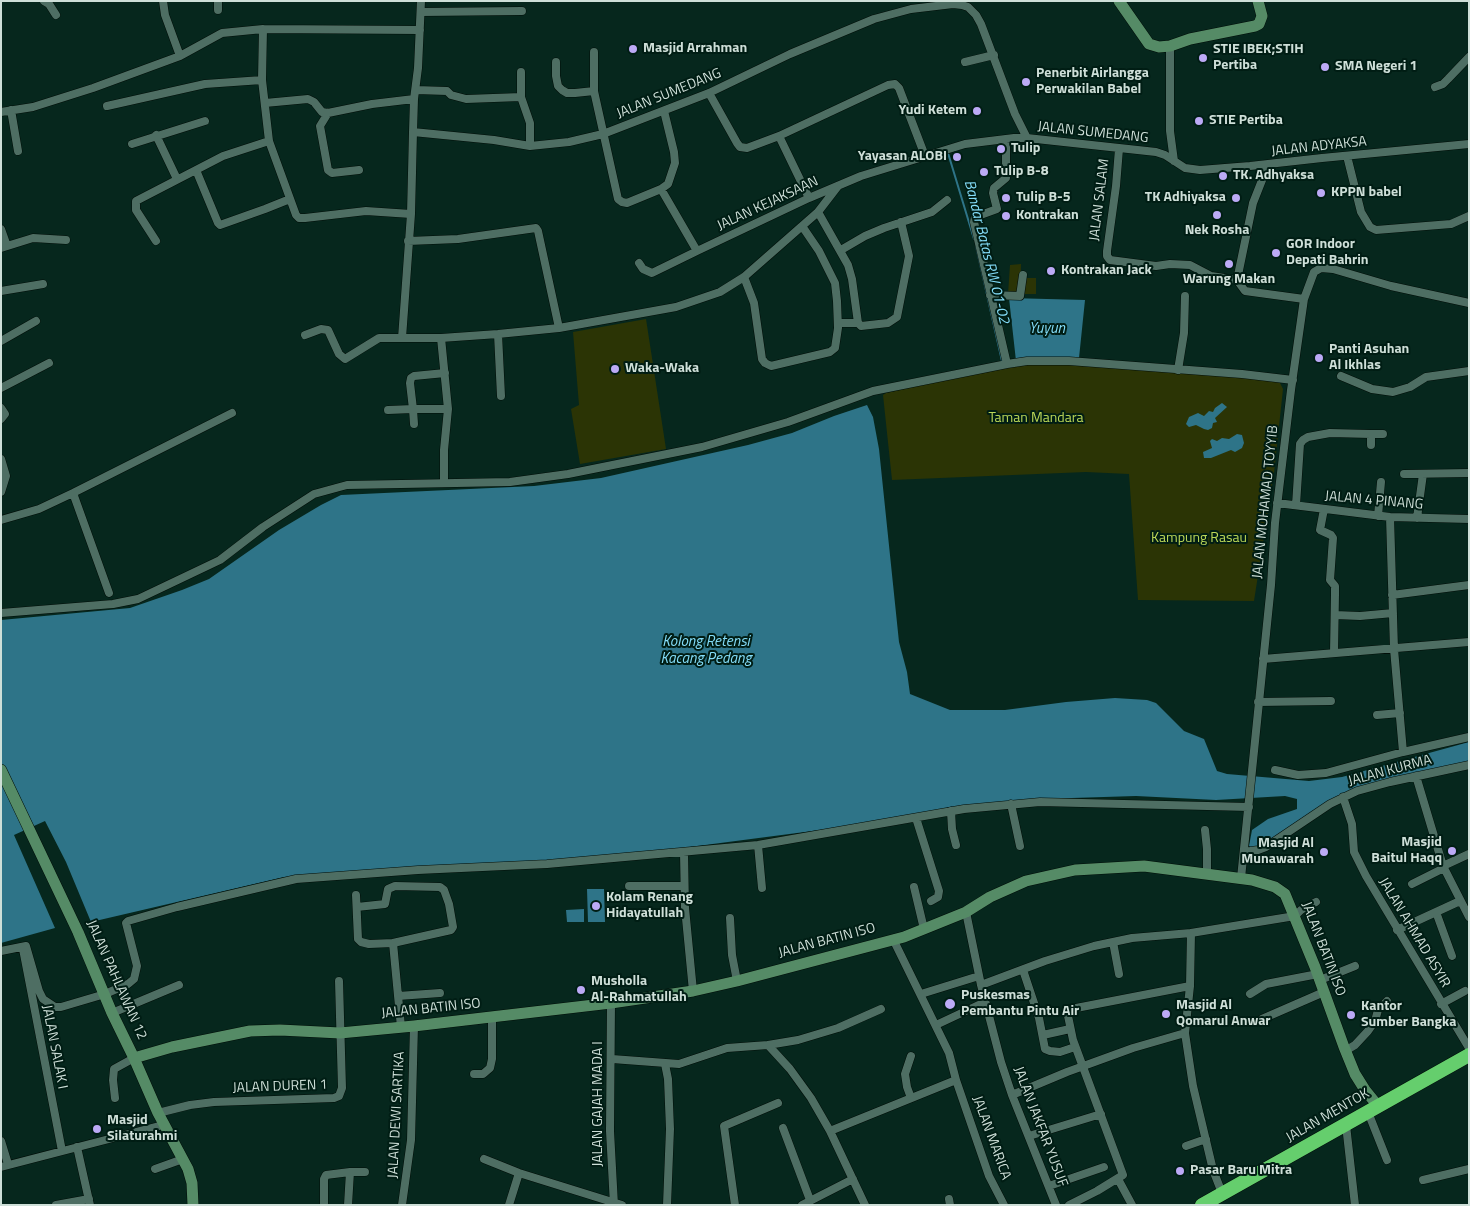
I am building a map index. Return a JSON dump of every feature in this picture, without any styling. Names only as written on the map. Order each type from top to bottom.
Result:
[{"type":"highway","name":"JALAN MENTOK","points":[[1202,1205],[1469,1055]]},
{"type":"street","points":[[44,1],[49,4],[56,15]]},
{"type":"street","points":[[163,1],[165,15],[180,56]]},
{"type":"street","points":[[218,1],[218,10]]},
{"type":"street","points":[[402,338],[411,214],[412,132],[421,1]]},
{"type":"street","points":[[1121,2],[1149,44],[1167,46],[1184,40],[1239,30],[1259,24],[1262,13],[1258,1]]},
{"type":"street","name":"JALAN SUMEDANG","points":[[412,132],[494,140],[530,146],[569,142],[603,134],[664,111],[858,25],[910,5],[954,2],[968,7],[976,15],[987,36],[1020,126],[1027,138],[1156,152],[1174,161]]},
{"type":"street","points":[[421,12],[522,11]]},
{"type":"street","points":[[263,29],[262,80],[269,141],[296,216],[301,218],[366,211],[411,214]]},
{"type":"street","points":[[1,112],[33,107],[93,88],[180,56],[222,33],[263,29],[420,30]]},
{"type":"street","points":[[1167,46],[1170,131],[1174,161]]},
{"type":"street","points":[[594,52],[594,91],[618,199],[622,202],[627,203],[661,190],[668,184],[675,163],[664,111]]},
{"type":"street","points":[[965,62],[994,55]]},
{"type":"street","points":[[1435,87],[1448,79],[1469,57]]},
{"type":"street","points":[[556,62],[558,86],[562,90],[567,93],[594,91]]},
{"type":"street","points":[[521,72],[521,97],[530,123],[530,146]]},
{"type":"street","points":[[107,106],[204,84],[262,80]]},
{"type":"street","points":[[709,92],[736,143],[740,147],[747,148],[779,136],[892,84],[899,88],[925,156]]},
{"type":"street","points":[[416,90],[446,91],[451,95],[466,99],[521,97]]},
{"type":"street","points":[[265,103],[308,100],[312,101],[322,112],[328,113],[372,104],[414,100]]},
{"type":"street","points":[[11,110],[18,151]]},
{"type":"street","points":[[328,113],[320,126],[328,170],[332,174],[358,170]]},
{"type":"street","points":[[132,144],[205,121]]},
{"type":"street","points":[[156,135],[177,179]]},
{"type":"street","points":[[779,136],[809,198]]},
{"type":"street","name":"JALAN KEJAKSAAN","points":[[639,263],[642,269],[652,273],[839,185],[925,156],[965,144],[1027,138]]},
{"type":"street","points":[[1006,139],[1006,178],[994,188],[993,192],[997,208],[975,217],[974,222],[1007,364]]},
{"type":"street","points":[[156,240],[136,210],[136,201],[224,156],[269,141]]},
{"type":"street","name":"JALAN ADYAKSA","points":[[1174,161],[1185,168],[1193,169],[1268,165],[1469,144]]},
{"type":"street","name":"JALAN SALAM","points":[[1119,148],[1116,186],[1106,251],[1108,258],[1114,261],[1156,266],[1184,264],[1216,278],[1237,280]]},
{"type":"street","points":[[1347,156],[1361,212],[1370,227],[1376,230],[1451,224],[1469,216]]},
{"type":"street","points":[[1268,165],[1253,203],[1237,280],[1245,291],[1304,300]]},
{"type":"street","points":[[196,170],[220,225],[290,199]]},
{"type":"street","points":[[305,335],[321,329],[328,330],[339,354],[345,359],[376,339],[441,338],[560,328],[676,307],[720,292],[744,277],[818,212],[839,185]]},
{"type":"street","points":[[661,190],[697,251]]},
{"type":"street","points":[[841,250],[865,236],[932,212],[947,200]]},
{"type":"street","points":[[818,212],[841,250],[852,279],[858,323]]},
{"type":"street","points":[[838,323],[858,323],[861,326],[888,323],[896,317],[908,256],[901,222]]},
{"type":"street","points":[[744,277],[754,302],[762,360],[765,363],[771,366],[830,352],[835,348],[838,301],[835,284],[819,251],[802,226]]},
{"type":"street","points":[[408,241],[458,239],[536,228],[560,328]]},
{"type":"street","points":[[1,229],[4,247],[33,238],[66,240]]},
{"type":"street","name":"JALAN MOHAMAD TOYYIB","points":[[1249,804],[1277,503],[1304,300],[1314,272],[1321,268],[1333,269],[1391,286],[1469,303]]},
{"type":"street","points":[[990,295],[1020,296],[1023,274]]},
{"type":"street","points":[[1,291],[43,284]]},
{"type":"street","points":[[1178,370],[1184,333],[1185,296]]},
{"type":"street","points":[[1,341],[36,321]]},
{"type":"street","points":[[498,334],[500,396]]},
{"type":"street","points":[[441,338],[448,409],[444,450],[444,483]]},
{"type":"street","points":[[1,613],[113,604],[138,599],[220,560],[263,527],[314,494],[347,485],[510,482],[568,474],[702,447],[788,422],[873,391],[1007,364],[1027,361],[1070,361],[1242,374],[1293,380]]},
{"type":"street","points":[[1,388],[49,363]]},
{"type":"street","points":[[1341,376],[1372,389],[1393,392],[1410,387],[1426,377],[1469,371]]},
{"type":"street","points":[[414,424],[411,378],[414,376],[445,373]]},
{"type":"street","points":[[1,408],[5,414],[1,419]]},
{"type":"street","points":[[388,410],[448,409]]},
{"type":"street","points":[[1,520],[39,509],[73,494],[232,413]]},
{"type":"street","points":[[1296,505],[1300,444],[1303,440],[1308,437],[1330,433],[1383,434]]},
{"type":"street","points":[[1370,434],[1371,445]]},
{"type":"street","points":[[1,459],[6,476],[1,492]]},
{"type":"street","points":[[1404,474],[1469,473]]},
{"type":"street","points":[[1417,518],[1423,474]]},
{"type":"street","points":[[1378,516],[1381,482]]},
{"type":"street","points":[[73,494],[109,593]]},
{"type":"street","name":"JALAN 4 PINANG","points":[[1277,503],[1378,516],[1469,520]]},
{"type":"street","points":[[1324,509],[1320,530],[1331,535],[1333,538],[1330,580],[1335,587],[1334,653]]},
{"type":"street","points":[[1390,517],[1394,649],[1403,752]]},
{"type":"street","points":[[1392,594],[1469,585]]},
{"type":"street","points":[[1335,615],[1360,616],[1393,613]]},
{"type":"street","points":[[1263,659],[1469,642]]},
{"type":"street","points":[[1258,702],[1331,701]]},
{"type":"street","points":[[1377,715],[1400,713]]},
{"type":"street","points":[[1275,770],[1298,775],[1326,774],[1403,752],[1469,738]]},
{"type":"street","name":"JALAN KURMA","points":[[1244,852],[1266,847],[1313,814],[1343,797],[1371,786],[1469,765]]},
{"type":"street","name":"JALAN PAHLAWAN 12","points":[[1,770],[78,932],[112,1013],[163,1125],[191,1175],[192,1205]]},
{"type":"street","points":[[1416,776],[1444,867],[1469,917]]},
{"type":"street","name":"JALAN AHMAD ASYIR","points":[[1343,797],[1352,824],[1354,852],[1397,930],[1469,1048]]},
{"type":"street","points":[[1,951],[22,946],[28,948],[39,991],[48,1004],[61,1007],[105,994],[128,984],[134,979],[137,966],[126,924],[128,921],[177,907],[296,879],[418,870],[547,864],[758,845],[951,811],[1040,802],[1249,804],[1240,878]]},
{"type":"street","points":[[1011,804],[1020,846]]},
{"type":"street","points":[[951,811],[952,829],[956,845]]},
{"type":"street","points":[[916,818],[940,890],[938,897],[931,900]]},
{"type":"street","points":[[1205,830],[1207,874]]},
{"type":"street","points":[[758,845],[762,888]]},
{"type":"street","points":[[684,852],[687,937],[693,990]]},
{"type":"street","points":[[1412,884],[1469,854]]},
{"type":"street","name":"JALAN BATIN ISO","points":[[134,1058],[200,1040],[250,1031],[280,1030],[340,1033],[492,1018],[611,1003],[693,990],[737,981],[924,929],[966,912],[990,897],[1026,881],[1075,870],[1144,866],[1240,878],[1281,890],[1289,901],[1319,977],[1345,1051],[1373,1109]]},
{"type":"street","points":[[629,886],[684,886]]},
{"type":"street","points":[[356,895],[358,939],[360,942],[369,944],[393,943],[451,930],[453,927],[442,888],[390,887],[385,904],[357,908]]},
{"type":"street","points":[[914,887],[924,929]]},
{"type":"street","points":[[1397,930],[1460,901]]},
{"type":"street","points":[[981,985],[1067,954],[1113,942],[1132,938],[1191,933],[1294,916],[1316,902]]},
{"type":"street","name":"JALAN JAKFAR YUSUF","points":[[966,912],[985,1002],[1012,1095],[1056,1205]]},
{"type":"street","points":[[1436,912],[1452,956]]},
{"type":"street","points":[[730,918],[732,955],[737,981]]},
{"type":"street","points":[[1191,933],[1190,986],[1185,1033],[1193,1086],[1213,1170],[1222,1194]]},
{"type":"street","points":[[893,939],[936,1025],[985,1002]]},
{"type":"street","points":[[1113,942],[1119,974]]},
{"type":"street","points":[[393,943],[400,1027]]},
{"type":"street","name":"JALAN SALAK I","points":[[22,946],[62,1151]]},
{"type":"street","points":[[1250,994],[1266,984],[1319,977],[1355,966]]},
{"type":"street","points":[[1023,970],[1039,1018],[1045,1049],[1047,1051],[1060,1052],[1076,1047]]},
{"type":"street","points":[[921,994],[979,976]]},
{"type":"street","name":"JALAN DUREN 1","points":[[158,1113],[190,1105],[214,1102],[337,1097],[342,1092],[339,981]]},
{"type":"street","points":[[112,1013],[179,985]]},
{"type":"street","points":[[1132,1205],[1120,1177],[1100,1114],[1082,1067],[1067,1014],[1070,1009],[1190,986]]},
{"type":"street","points":[[1441,1004],[1466,991]]},
{"type":"street","points":[[1262,1019],[1324,992]]},
{"type":"street","points":[[398,996],[440,993]]},
{"type":"street","points":[[1345,1051],[1355,1045],[1368,1031],[1375,1021],[1378,1010],[1387,1001]]},
{"type":"street","name":"JALAN GAJAH MADA I","points":[[611,1003],[610,1131],[617,1204]]},
{"type":"street","points":[[612,1059],[679,1064],[727,1048],[768,1045],[798,1040],[838,1028],[881,1009]]},
{"type":"street","points":[[474,1074],[483,1074],[490,1068],[492,1059],[492,1018]]},
{"type":"street","name":"JALAN MARICA","points":[[936,1025],[949,1053],[956,1080],[989,1176],[1004,1205]]},
{"type":"street","name":"JALAN DEWI SARTIKA","points":[[402,1205],[411,1140],[414,1026]]},
{"type":"street","points":[[1043,1034],[1070,1029]]},
{"type":"street","points":[[1012,1095],[1133,1048],[1185,1033]]},
{"type":"street","points":[[768,1045],[790,1069],[811,1098],[830,1131],[865,1205]]},
{"type":"street","points":[[910,1098],[905,1074],[911,1056]]},
{"type":"street","points":[[115,1098],[114,1070],[134,1058]]},
{"type":"street","points":[[665,1064],[668,1079],[670,1129],[667,1205]]},
{"type":"street","points":[[830,1131],[956,1080]]},
{"type":"street","points":[[735,1205],[724,1126],[778,1104]]},
{"type":"street","points":[[1373,1109],[1387,1160]]},
{"type":"street","points":[[1029,1136],[1100,1114]]},
{"type":"street","points":[[1,1141],[4,1166],[163,1125]]},
{"type":"street","points":[[1346,1125],[1356,1205]]},
{"type":"street","points":[[783,1128],[810,1200]]},
{"type":"street","points":[[1186,1146],[1206,1139]]},
{"type":"street","points":[[56,1205],[89,1202],[77,1147]]},
{"type":"street","points":[[155,1170],[183,1159]]},
{"type":"street","points":[[484,1160],[617,1204]]},
{"type":"street","points":[[1049,1186],[1104,1167]]},
{"type":"street","points":[[1424,1180],[1469,1169]]},
{"type":"street","points":[[348,1205],[350,1172]]},
{"type":"street","points":[[324,1205],[324,1177],[350,1172],[366,1172]]},
{"type":"street","points":[[509,1205],[519,1173]]},
{"type":"street","points":[[1069,1205],[1120,1177]]},
{"type":"street","points":[[802,1205],[853,1179]]},
{"type":"green space","points":[[1021,264],[1020,294],[1008,294],[1010,265]]},
{"type":"green space","points":[[1023,278],[1036,278],[1036,294],[1022,294]]},
{"type":"green space","name":"Waka-Waka","points":[[646,319],[666,449],[580,464],[571,409],[579,405],[573,332]]},
{"type":"green space","name":"Taman Mandara","points":[[1062,363],[1274,380],[1280,383],[1283,389],[1274,473],[1254,601],[1138,600],[1129,474],[1086,472],[892,480],[883,395],[999,368],[1028,364]]},
{"type":"water","name":"Yuyun","points":[[1009,298],[1085,300],[1079,358],[1016,361]]},
{"type":"water","points":[[1222,403],[1227,407],[1215,418],[1217,422],[1213,423],[1212,428],[1208,430],[1196,425],[1189,427],[1186,424],[1189,417],[1198,413],[1204,416],[1209,411],[1213,412]]},
{"type":"water","name":"Kolong Retensi Kacang Pedang","points":[[867,405],[873,417],[879,449],[899,642],[907,672],[910,694],[950,710],[1005,710],[1115,698],[1147,700],[1156,703],[1184,731],[1204,739],[1217,771],[1227,774],[1309,781],[1342,777],[1469,742],[1469,762],[1334,799],[1262,845],[1252,848],[1249,846],[1252,830],[1268,819],[1297,809],[1297,799],[1285,796],[1216,800],[1136,796],[1040,799],[964,807],[820,830],[659,851],[581,858],[284,877],[91,922],[66,862],[45,821],[14,835],[55,928],[1,943],[1,620],[130,608],[182,590],[209,579],[279,530],[341,495],[534,486],[601,478],[748,445],[792,433]]},
{"type":"water","points":[[1237,434],[1242,435],[1244,443],[1242,448],[1235,452],[1231,450],[1211,458],[1204,458],[1203,452],[1212,448],[1210,441],[1212,439],[1217,441],[1222,438],[1229,439]]},
{"type":"water","name":"Kolam Renang Hidayatullah","points":[[587,889],[604,889],[605,922],[588,922]]},
{"type":"water","name":"Kolam Renang Hidayatullah","points":[[584,909],[584,922],[567,922],[566,910]]},
{"type":"waterway","name":"Bandar Batas RW 01-02","points":[[948,153],[974,239]]},
{"type":"waterway","name":"Bandar Batas RW 01-02","points":[[976,246],[1002,361]]},
{"type":"place","name":"Masjid Arrahman","points":[[633,49]]},
{"type":"place","name":"STIE IBEK;STIH Pertiba","points":[[1203,58]]},
{"type":"place","name":"SMA Negeri 1","points":[[1325,67]]},
{"type":"place","name":"Penerbit Airlangga Perwakilan Babel","points":[[1026,82]]},
{"type":"place","name":"Yudi Ketem","points":[[977,111]]},
{"type":"place","name":"STIE Pertiba","points":[[1199,121]]},
{"type":"place","name":"Tulip","points":[[1001,149]]},
{"type":"place","name":"Yayasan ALOBI","points":[[957,157]]},
{"type":"place","name":"Tulip B-8","points":[[984,172]]},
{"type":"place","name":"TK. Adhyaksa","points":[[1223,176]]},
{"type":"place","name":"KPPN babel","points":[[1321,193]]},
{"type":"place","name":"Tulip B-5","points":[[1006,198]]},
{"type":"place","name":"TK Adhiyaksa","points":[[1236,198]]},
{"type":"place","name":"Nek Rosha","points":[[1217,215]]},
{"type":"place","name":"Kontrakan","points":[[1006,216]]},
{"type":"place","name":"GOR Indoor Depati Bahrin","points":[[1276,253]]},
{"type":"place","name":"Warung Makan","points":[[1229,264]]},
{"type":"place","name":"Kontrakan Jack","points":[[1051,271]]},
{"type":"place","name":"Panti Asuhan Al Ikhlas","points":[[1319,358]]},
{"type":"place","name":"Waka-Waka","points":[[615,369]]},
{"type":"place","name":"Masjid Baitul Haqq","points":[[1452,851]]},
{"type":"place","name":"Masjid Al Munawarah","points":[[1324,852]]},
{"type":"place","name":"Kolam Renang Hidayatullah","points":[[596,906]]},
{"type":"place","name":"Musholla Al-Rahmatullah","points":[[581,990]]},
{"type":"place","name":"Puskesmas Pembantu Pintu Air","points":[[950,1004]]},
{"type":"place","name":"Masjid Al Qomarul Anwar","points":[[1166,1014]]},
{"type":"place","name":"Kantor Sumber Bangka","points":[[1351,1015]]},
{"type":"place","name":"Masjid Silaturahmi","points":[[97,1129]]},
{"type":"place","name":"Pasar Baru Mitra","points":[[1180,1171]]},
{"type":"park label","name":"Kampung Rasau","points":[[1199,539]]}]
